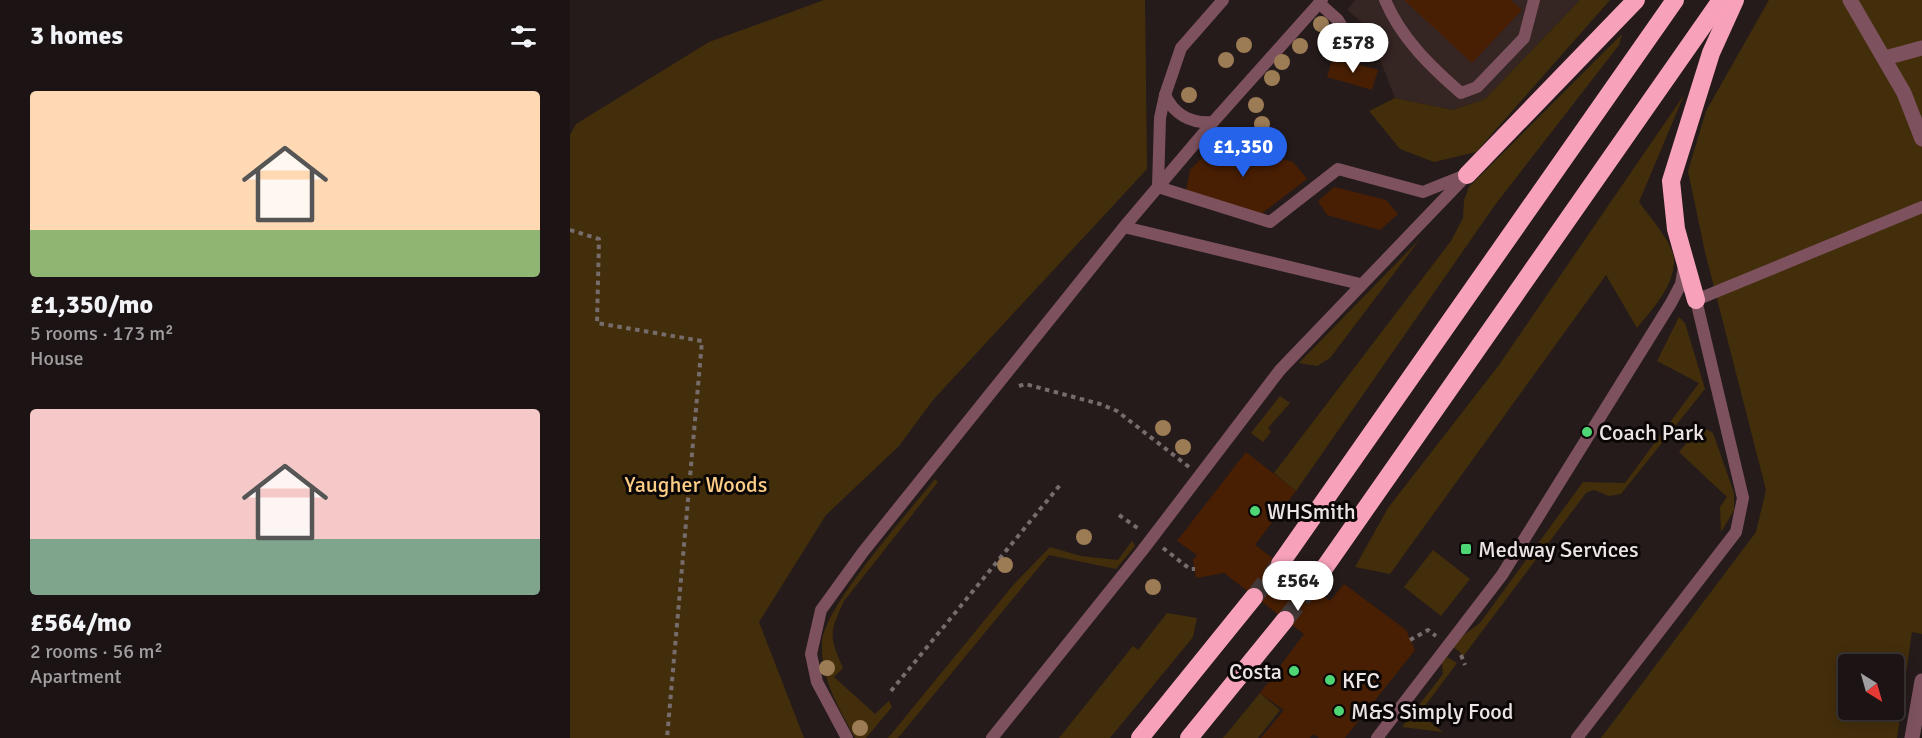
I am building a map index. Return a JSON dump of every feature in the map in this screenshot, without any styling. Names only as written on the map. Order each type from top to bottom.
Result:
[{"type":"highway","points":[[1467,175],[1636,0]]},
{"type":"highway","points":[[1280,564],[1675,0]]},
{"type":"highway","points":[[1311,587],[1721,0]]},
{"type":"highway","points":[[1696,300],[1676,229],[1671,181],[1711,53],[1735,0]]},
{"type":"highway","points":[[1140,738],[1254,597]]},
{"type":"highway","points":[[1190,738],[1285,620]]},
{"type":"street","points":[[1850,0],[1904,93],[1922,139]]},
{"type":"street","points":[[1885,58],[1922,48]]},
{"type":"street","points":[[1912,738],[1922,681]]},
{"type":"lane","points":[[1158,187],[1160,118],[1165,94],[1181,48],[1223,0]]},
{"type":"lane","points":[[1385,0],[1395,23],[1433,68],[1461,93],[1477,87],[1524,38],[1534,0]]},
{"type":"lane","points":[[847,738],[817,682],[812,654],[822,610],[863,552],[1124,227],[1213,122],[1320,2],[1338,20],[1355,48]]},
{"type":"lane","points":[[1165,94],[1181,115],[1196,122],[1213,122]]},
{"type":"lane","points":[[1158,187],[1270,222],[1338,169],[1423,192],[1467,175]]},
{"type":"lane","points":[[992,738],[1142,551],[1280,370],[1467,175]]},
{"type":"lane","points":[[1577,738],[1736,532],[1743,498],[1696,300],[1922,207]]},
{"type":"lane","points":[[1124,227],[1360,284]]},
{"type":"lane","points":[[1377,738],[1450,645],[1529,534],[1671,303],[1681,284],[1686,259]]},
{"type":"path","points":[[570,230],[599,239],[597,323],[702,341],[667,738]]},
{"type":"path","points":[[995,389],[1009,399],[1019,386],[1025,384],[1100,404],[1117,411],[1200,474]]},
{"type":"path","points":[[891,691],[1060,485]]},
{"type":"shaded area","points":[[1355,0],[1580,0],[1485,99],[1453,110],[1395,98],[1367,27],[1347,10]]},
{"type":"green space","name":"Yaugher Woods","points":[[824,0],[1145,0],[1147,169],[933,400],[899,446],[826,515],[759,622],[804,738],[570,738],[570,135],[576,124],[709,42]]},
{"type":"green space","points":[[1580,0],[1610,0],[1476,152],[1434,162],[1400,149],[1369,111],[1395,98],[1453,110],[1485,99]]},
{"type":"green space","points":[[1769,0],[1922,0],[1922,634],[1912,632],[1904,689],[1904,654],[1838,654],[1838,720],[1900,720],[1897,738],[1601,738],[1756,532],[1766,490],[1705,252],[1688,171],[1706,111]]},
{"type":"green space","points":[[1622,34],[1619,45],[1495,205],[1296,491],[1274,473],[1451,241],[1463,218],[1464,200],[1469,187]]},
{"type":"green space","points":[[1684,95],[1639,202],[1670,245],[1674,259],[1671,278],[1656,305],[1637,328],[1606,275],[1390,574],[1355,567],[1388,508],[1499,365]]},
{"type":"green space","points":[[1420,239],[1330,358],[1317,366],[1299,363]]},
{"type":"green space","points":[[1679,317],[1685,323],[1705,389],[1621,494],[1609,496],[1594,490],[1586,493],[1462,658],[1460,652],[1450,645],[1480,623],[1583,482],[1625,483],[1699,383],[1657,361]]},
{"type":"green space","points":[[1280,396],[1290,403],[1268,428],[1271,432],[1263,442],[1251,433]]},
{"type":"green space","points":[[1701,426],[1713,433],[1734,493],[1734,510],[1721,532],[1720,507],[1727,497],[1679,452]]},
{"type":"green space","points":[[935,479],[938,482],[844,601],[833,628],[835,649],[843,668],[834,677],[875,714],[889,701],[892,707],[866,738],[855,738],[832,693],[824,670],[822,644],[826,628],[851,584]]},
{"type":"green space","points":[[1132,541],[1135,546],[1116,569],[1049,555],[898,738],[888,738],[1015,583],[1050,547],[1081,556],[1118,560]]},
{"type":"green space","points":[[1433,550],[1470,579],[1441,616],[1404,587]]},
{"type":"green space","points":[[1167,613],[1197,618],[1193,637],[1110,738],[1059,738],[1133,646],[1138,650]]},
{"type":"green space","points":[[1447,657],[1457,663],[1419,714],[1443,732],[1402,727],[1443,674],[1442,663]]},
{"type":"green space","points":[[1260,693],[1280,710],[1258,738],[1223,738]]},
{"type":"building","points":[[1404,0],[1511,0],[1522,10],[1472,63]]},
{"type":"building","points":[[1333,57],[1378,70],[1372,90],[1327,77]]},
{"type":"building","points":[[1218,141],[1293,162],[1307,179],[1261,214],[1186,191],[1190,170]]},
{"type":"building","points":[[1334,187],[1386,200],[1398,214],[1380,230],[1327,215],[1318,201]]},
{"type":"building","points":[[1246,452],[1296,491],[1255,545],[1330,601],[1344,584],[1406,630],[1415,650],[1345,738],[1319,738],[1313,734],[1310,738],[1261,738],[1284,710],[1260,693],[1304,634],[1224,573],[1196,578],[1193,560],[1197,555],[1177,541]]},
{"type":"tunnel","points":[[1254,597],[1280,564]]},
{"type":"tunnel","points":[[1285,620],[1311,587]]},
{"type":"place","name":"Coach Park","points":[[1587,432]]},
{"type":"place","name":"WHSmith","points":[[1255,511]]},
{"type":"place","name":"Medway Services","points":[[1466,549]]},
{"type":"place","name":"Costa","points":[[1294,671]]},
{"type":"place","name":"KFC","points":[[1330,680]]},
{"type":"place","name":"M&S Simply Food","points":[[1339,711]]}]
